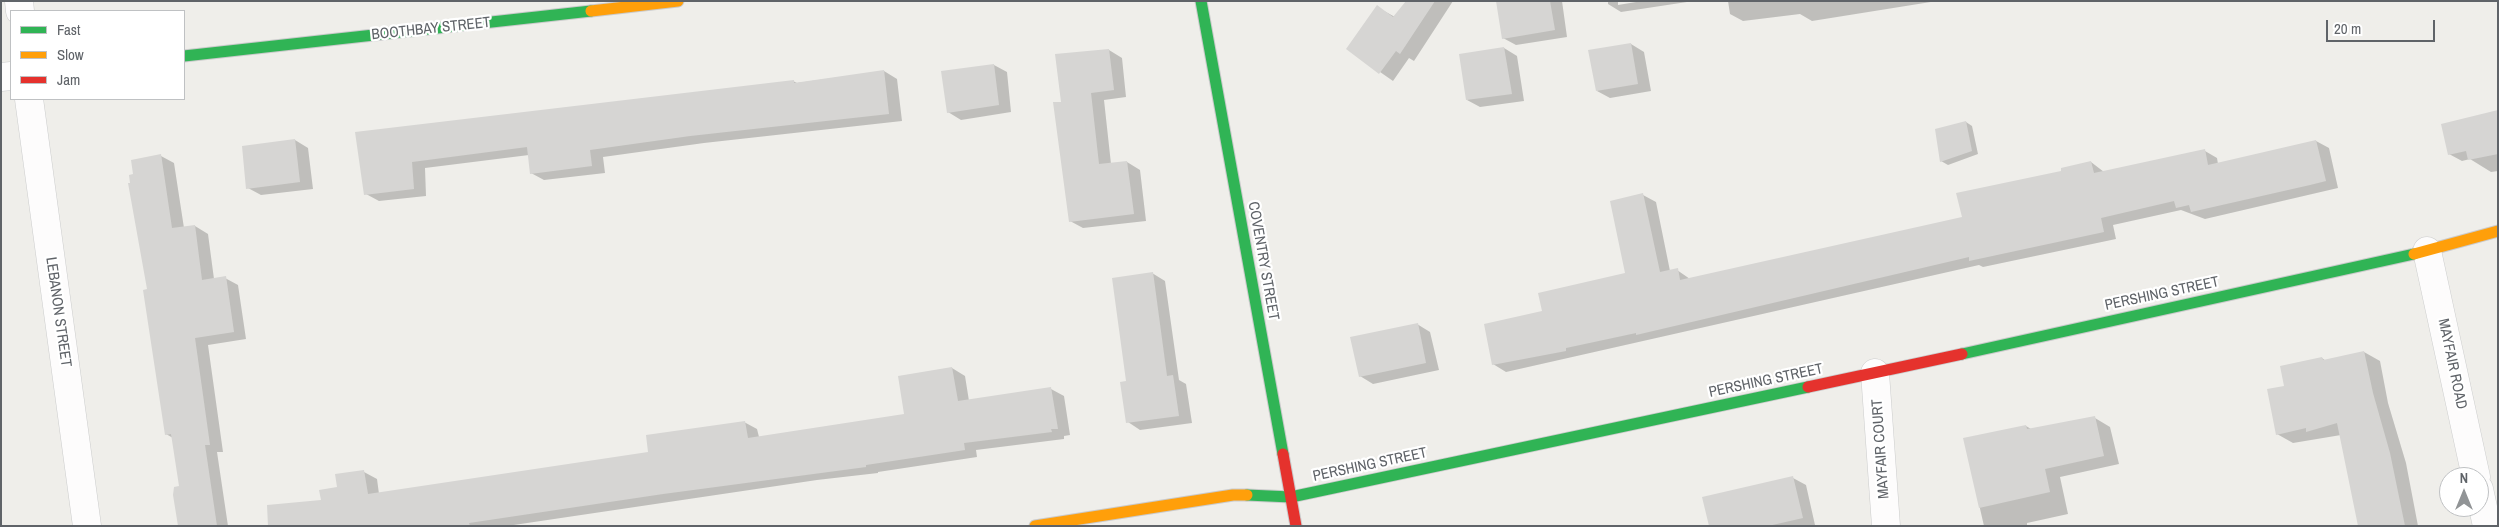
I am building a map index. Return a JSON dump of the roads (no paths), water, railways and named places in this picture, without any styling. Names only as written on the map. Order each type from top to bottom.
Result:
[{"type":"street","name":"BOOTHBAY STREET","points":[[185,56],[678,1]]},
{"type":"street","name":"COVENTRY STREET","points":[[1201,1],[1296,526]]},
{"type":"street","name":"LEBANON STREET","points":[[29,100],[88,526]]},
{"type":"street","name":"PERSHING STREET","points":[[1036,526],[1233,495],[1291,497],[1875,373],[2427,252],[2498,232]]},
{"type":"street","name":"MAYFAIR ROAD","points":[[2427,252],[2474,467]]},
{"type":"street","name":"MAYFAIR COURT","points":[[1875,373],[1886,526]]}]
